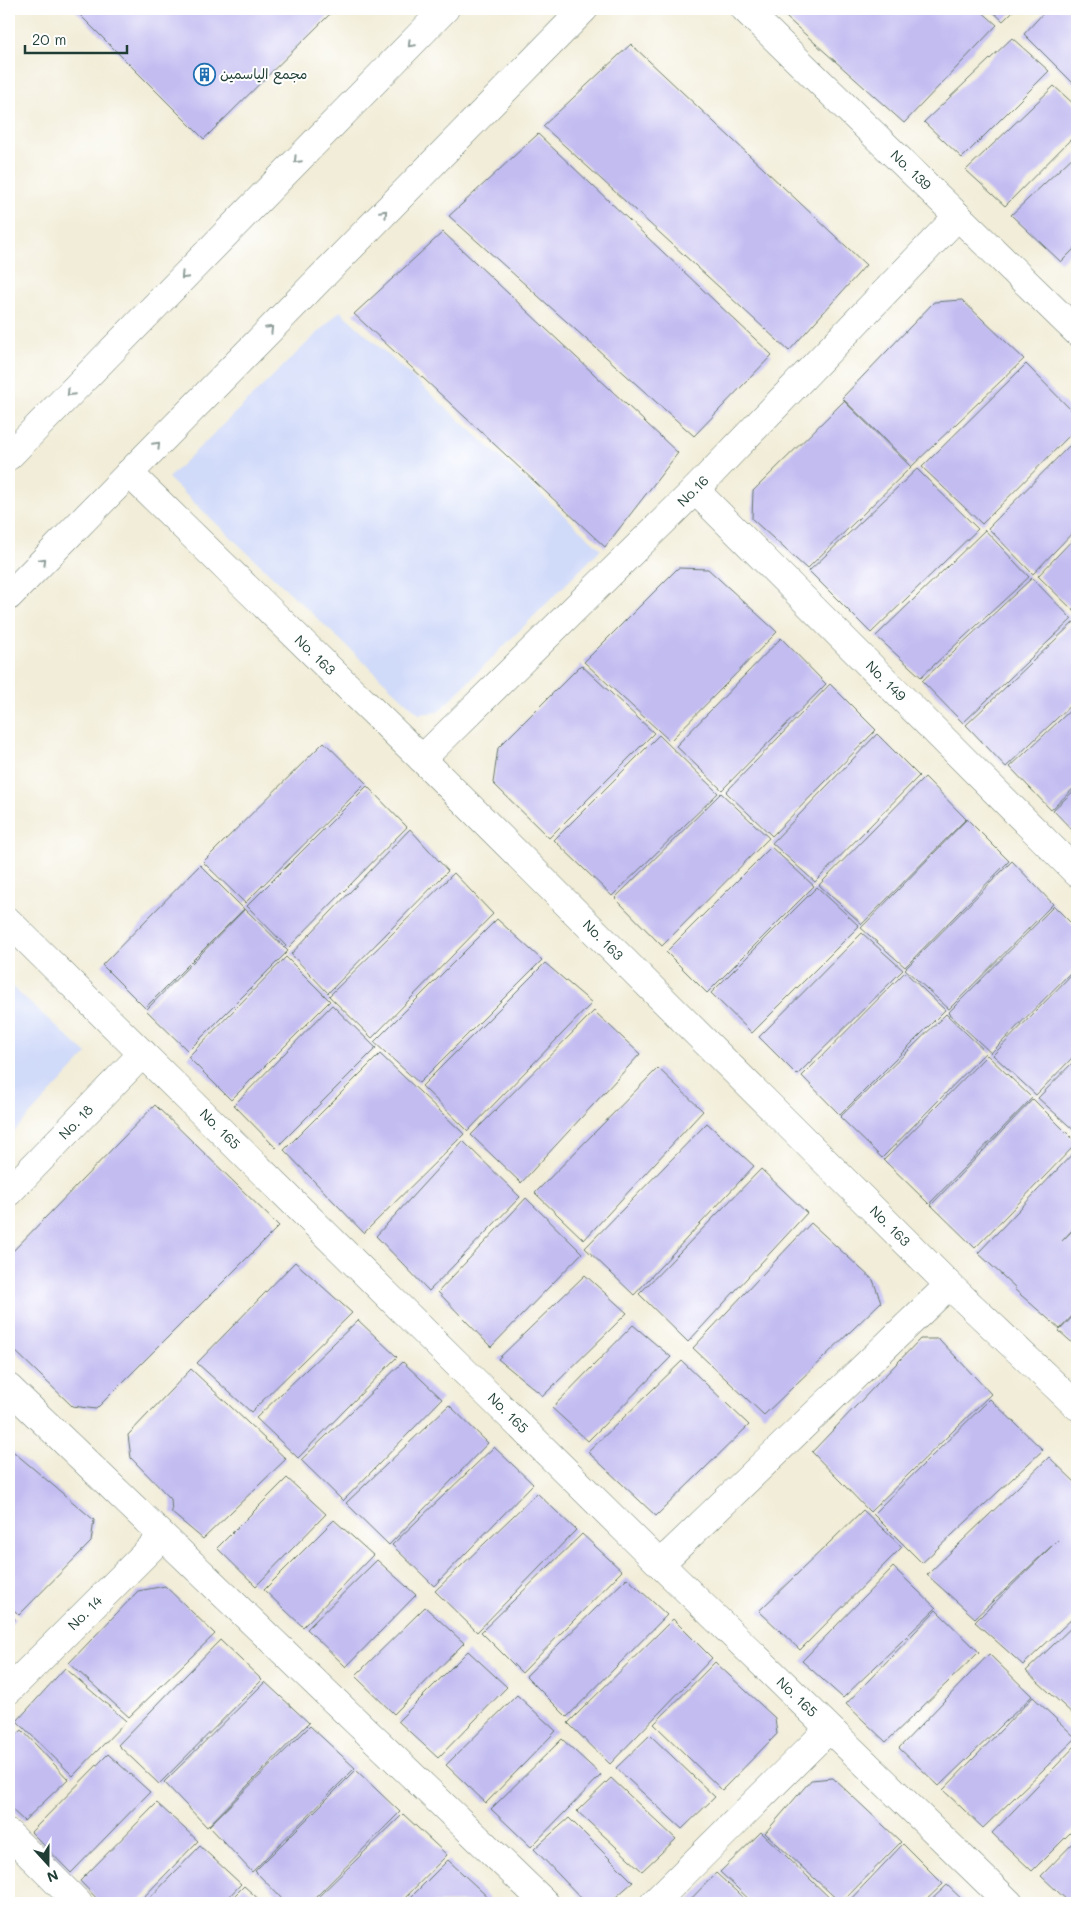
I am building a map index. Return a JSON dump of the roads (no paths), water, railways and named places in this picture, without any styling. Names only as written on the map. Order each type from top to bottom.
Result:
[{"type":"street","points":[[9,456],[445,9]]},
{"type":"street","points":[[9,596],[584,9]]},
{"type":"street","name":"No. 139","points":[[746,9],[1077,332]]},
{"type":"street","name":"No.16","points":[[422,759],[695,490],[958,216]]},
{"type":"street","name":"No. 163","points":[[129,473],[422,759],[949,1285],[1077,1406]]},
{"type":"street","name":"No. 149","points":[[695,490],[1077,873]]},
{"type":"street","name":"No. 165","points":[[9,922],[660,1564],[1008,1903]]},
{"type":"street","name":"No. 18","points":[[9,1192],[143,1053]]},
{"type":"street","points":[[660,1564],[949,1285]]},
{"type":"street","points":[[9,1388],[546,1903]]},
{"type":"street","name":"No. 14","points":[[9,1690],[162,1536]]},
{"type":"street","points":[[654,1903],[829,1729]]},
{"type":"street","points":[[9,1834],[78,1903]]},
{"type":"place","name":"مجمع الياسمين","points":[[204,74]]}]
